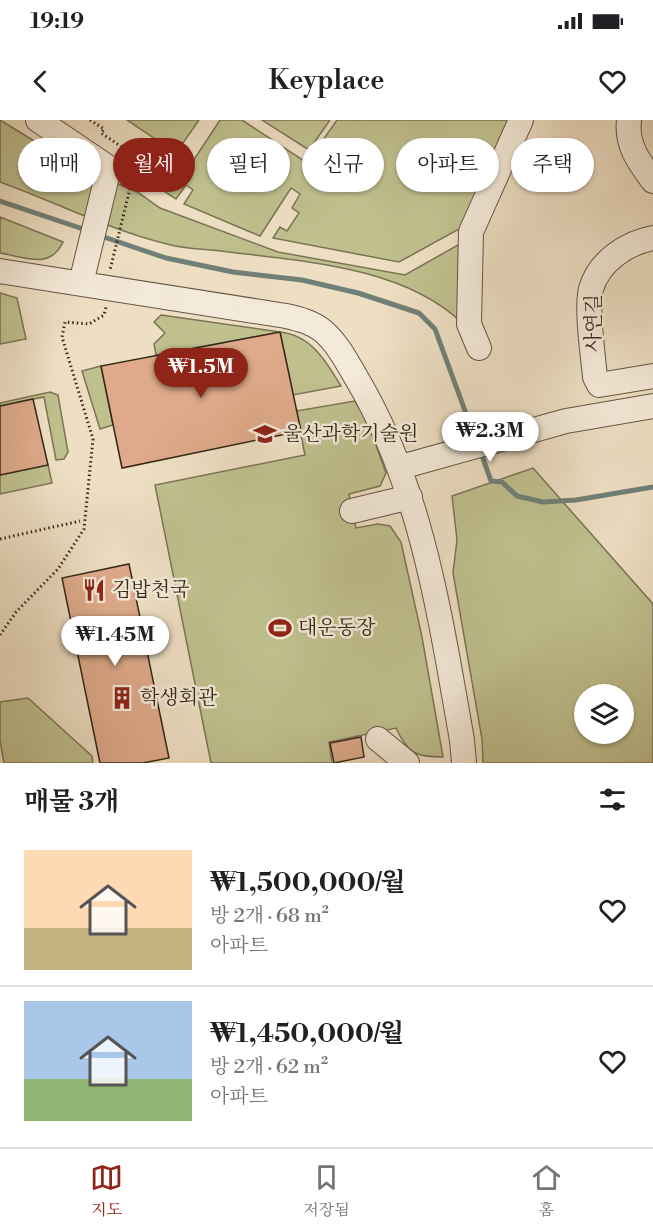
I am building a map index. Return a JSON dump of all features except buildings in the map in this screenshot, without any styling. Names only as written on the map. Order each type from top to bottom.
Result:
[{"type":"street","points":[[38,120],[110,168],[81,283]]},
{"type":"street","points":[[479,348],[469,324],[471,232],[521,120]]},
{"type":"street","points":[[629,120],[628,131],[634,156],[653,181]]},
{"type":"street","name":"사연길","points":[[653,238],[629,245],[618,252],[604,266],[591,288],[595,377],[599,385],[653,376]]},
{"type":"street","points":[[0,270],[307,321],[335,342],[378,414],[410,497],[429,561],[442,625],[464,763]]},
{"type":"street","points":[[400,467],[566,421],[653,406]]},
{"type":"street","points":[[352,511],[410,497]]},
{"type":"street","points":[[378,738],[407,763]]},
{"type":"path","points":[[90,120],[104,129],[101,133],[128,151],[136,164],[110,271]]},
{"type":"path","points":[[0,635],[16,612],[58,569],[84,529],[93,439],[62,337],[65,322],[89,324],[98,320],[104,315],[107,302]]},
{"type":"path","points":[[0,539],[80,521]]},
{"type":"green space","points":[[0,120],[29,138],[18,138],[18,189],[0,182]]},
{"type":"green space","points":[[127,120],[199,120],[186,138],[154,138]]},
{"type":"green space","points":[[220,120],[242,120],[269,138],[208,138]]},
{"type":"green space","points":[[262,120],[330,120],[317,138],[302,138],[302,146]]},
{"type":"green space","points":[[337,120],[510,120],[499,144],[499,138],[396,138],[396,192],[477,192],[461,228],[399,262],[273,238],[280,227],[287,231],[299,213],[292,208],[300,194],[291,188],[290,190],[290,152],[302,160],[302,192],[384,192],[384,138],[324,138]]},
{"type":"green space","points":[[207,140],[207,192],[288,192],[260,236],[184,204],[192,192],[195,192],[195,158]]},
{"type":"green space","points":[[101,177],[113,182],[113,192],[137,192],[160,208],[278,252],[405,275],[465,241],[462,323],[438,304],[411,289],[349,269],[284,258],[174,246],[104,224],[25,192],[101,192]]},
{"type":"green space","points":[[165,192],[181,192],[176,199]]},
{"type":"green space","points":[[0,217],[63,242],[58,251],[44,259],[27,259],[0,253]]},
{"type":"green space","points":[[0,293],[17,298],[26,339],[0,344]]},
{"type":"green space","points":[[161,315],[280,332],[156,355],[154,344],[165,333],[154,322]]},
{"type":"green space","points":[[280,332],[291,334],[309,344],[330,367],[341,386],[293,395]]},
{"type":"green space","points":[[101,366],[113,425],[100,429],[82,371]]},
{"type":"green space","points":[[50,392],[58,395],[68,452],[64,459],[56,460],[44,397],[0,406],[0,403]]},
{"type":"green space","name":"대운동장","points":[[355,401],[367,420],[386,473],[380,486],[349,494],[356,528],[378,524],[390,526],[401,542],[422,637],[443,757],[419,755],[409,749],[396,728],[329,742],[332,763],[211,763],[155,485],[305,455],[296,411]]},
{"type":"green space","points":[[48,465],[52,483],[0,494],[0,475]]},
{"type":"green space","points":[[533,468],[653,604],[653,763],[483,763],[482,739],[453,573],[457,540],[452,496]]},
{"type":"green space","points":[[28,698],[92,756],[93,763],[4,763],[0,741],[0,702]]},
{"type":"waterway","points":[[0,201],[86,230]]},
{"type":"waterway","points":[[98,235],[166,258],[233,272],[302,280],[358,293],[419,313],[435,329],[475,438]]},
{"type":"waterway","points":[[480,450],[491,481],[502,482],[517,496],[543,502],[576,500],[653,487]]},
{"type":"place","name":"울산과학기술원","points":[[265,434]]},
{"type":"place","name":"김밥천국","points":[[94,590]]},
{"type":"place","name":"대운동장","points":[[280,628]]},
{"type":"place","name":"학생회관","points":[[122,698]]}]
